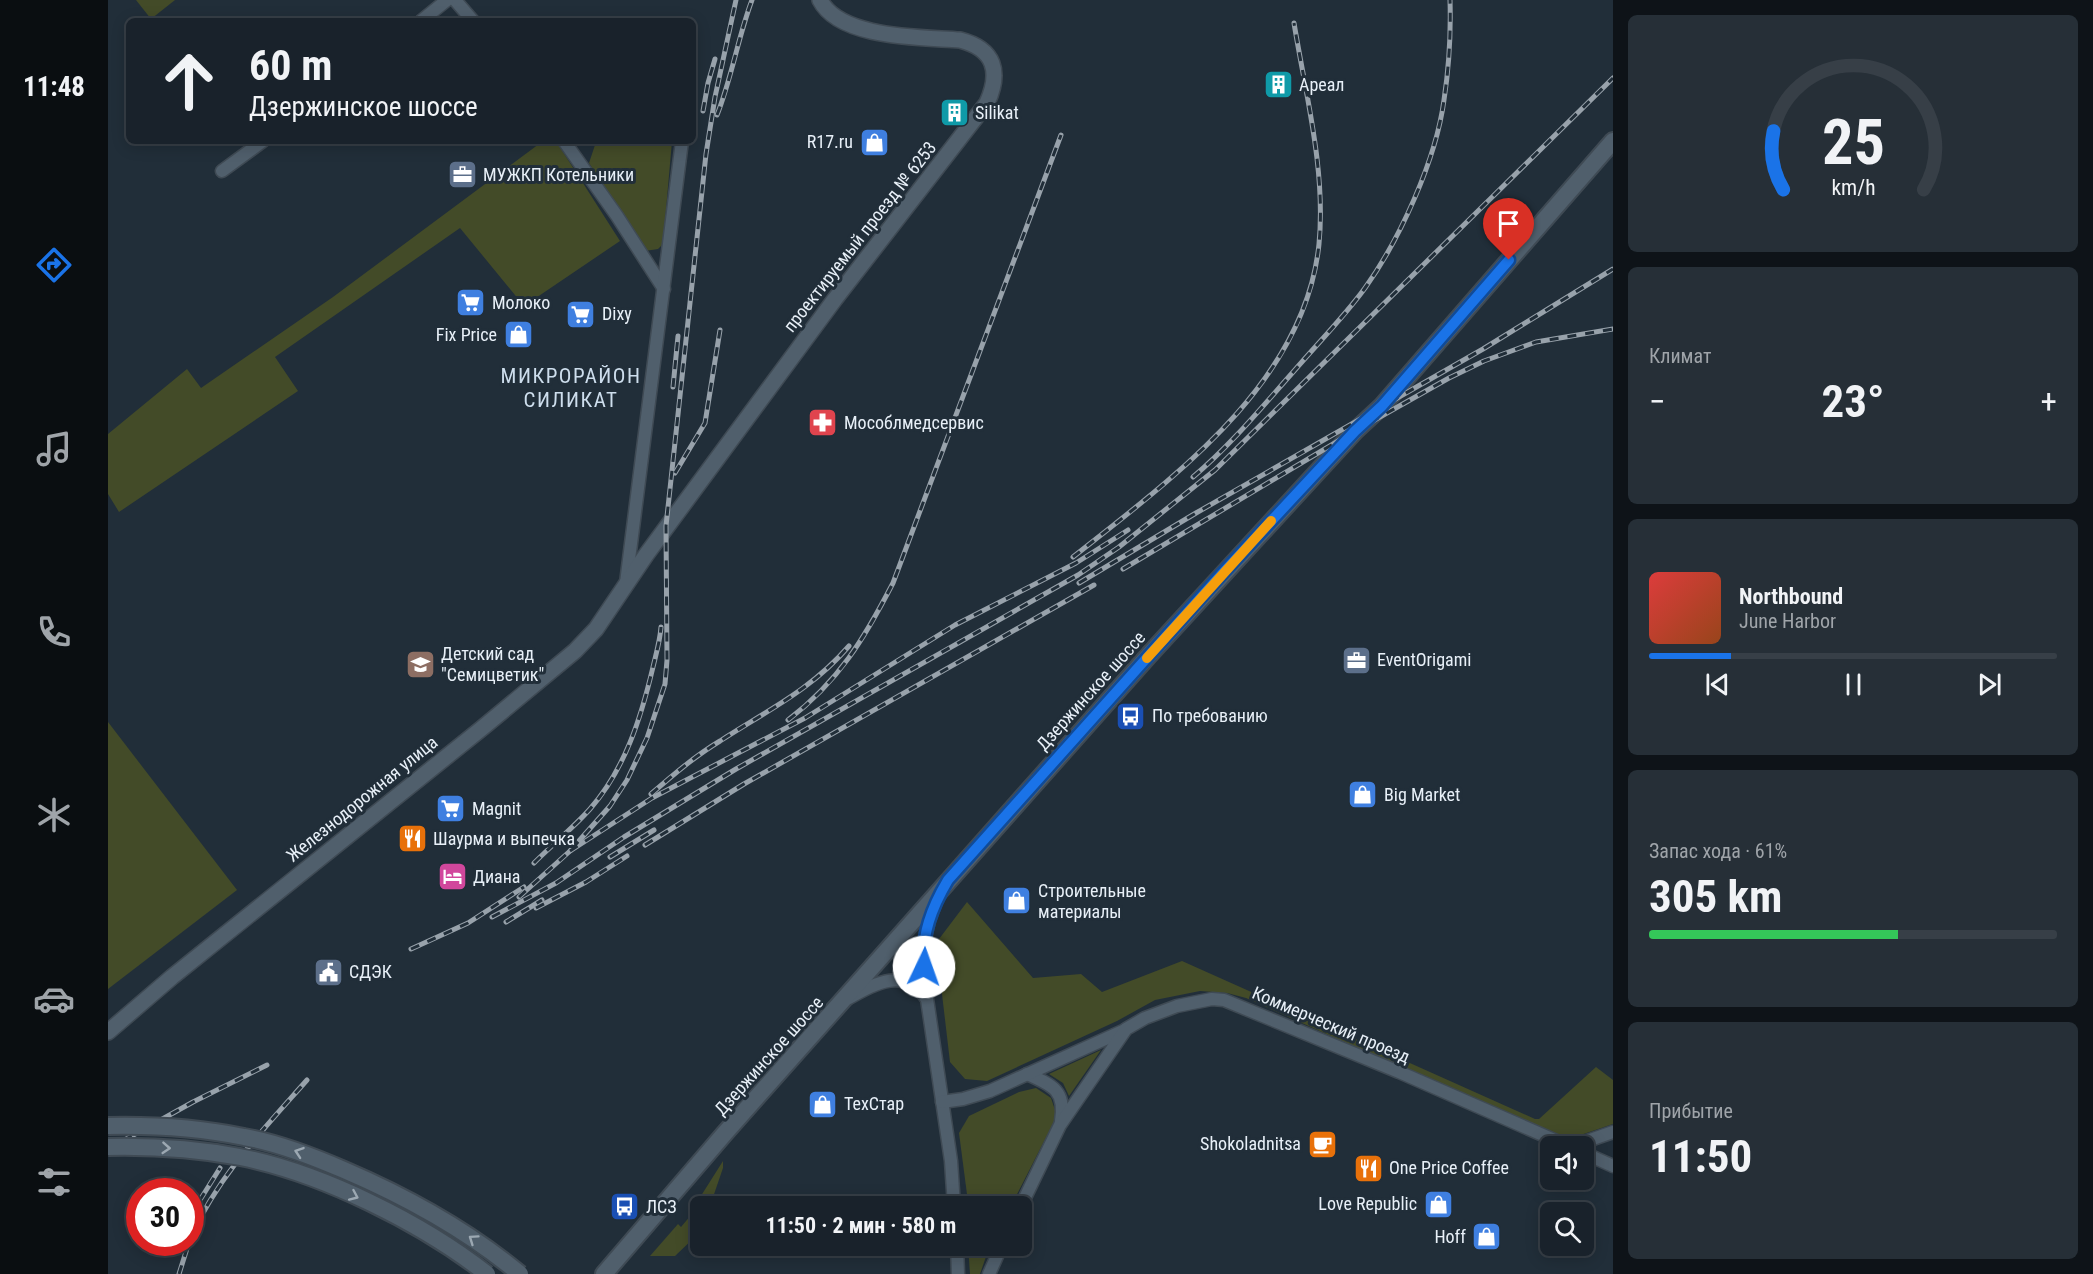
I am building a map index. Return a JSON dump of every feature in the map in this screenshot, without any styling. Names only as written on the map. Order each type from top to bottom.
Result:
[{"type":"main road","name":"Дзержинское шоссе","points":[[604,1274],[948,880],[1221,575],[1355,431],[1382,406],[1613,141]]},
{"type":"main road","points":[[108,1126],[207,1131],[246,1137],[314,1157],[376,1184],[433,1213],[462,1231],[520,1274]]},
{"type":"main road","points":[[108,1147],[162,1148],[214,1153],[241,1158],[307,1177],[424,1230],[487,1274]]},
{"type":"street","points":[[425,18],[447,0]]},
{"type":"street","points":[[455,0],[470,18]]},
{"type":"street","name":"проектируемый проезд № 6253","points":[[626,583],[835,299],[974,121],[987,103],[993,89],[995,77],[993,65],[986,52],[973,43],[877,32],[834,16],[828,12],[820,0]]},
{"type":"street","points":[[222,171],[259,144]]},
{"type":"street","points":[[567,144],[664,289]]},
{"type":"street","points":[[626,583],[682,144]]},
{"type":"street","name":"Железнодорожная улица","points":[[108,1032],[172,977],[575,651],[615,605],[626,583]]},
{"type":"street","points":[[948,880],[929,920],[922,951],[955,1196]]},
{"type":"street","points":[[844,1000],[867,988],[891,980],[910,983],[927,999]]},
{"type":"street","name":"Коммерческий проезд","points":[[1026,1196],[1060,1125],[1126,1029],[1152,1015],[1177,1006],[1212,999],[1224,1000],[1347,1050],[1545,1136]]},
{"type":"street","points":[[942,1102],[990,1091],[1126,1029]]},
{"type":"street","points":[[1027,1074],[1052,1085],[1058,1093],[1063,1109],[1060,1125]]},
{"type":"street","points":[[1594,1139],[1613,1132]]},
{"type":"street","points":[[1594,1157],[1613,1166]]},
{"type":"street","points":[[957,1256],[958,1274]]},
{"type":"street","points":[[989,1274],[997,1256]]},
{"type":"green space","points":[[136,0],[175,0],[152,18]]},
{"type":"green space","points":[[539,144],[558,144],[620,241],[524,306],[460,228],[275,357],[298,391],[119,512],[108,494],[108,434],[187,369],[201,388],[333,297]]},
{"type":"green space","points":[[672,144],[663,244],[658,249],[645,251],[589,163],[595,145]]},
{"type":"green space","points":[[108,722],[237,890],[108,989]]},
{"type":"green space","points":[[967,902],[1033,978],[1081,974],[1102,992],[1182,961],[1535,1119],[1539,1119],[1596,1067],[1613,1080],[1613,1124],[1578,1136],[1570,1134],[1573,1136],[1555,1136],[1246,998],[1227,993],[1200,991],[1155,1000],[1117,1021],[987,1081],[965,1079],[950,1062],[936,943]]},
{"type":"green space","points":[[1101,1050],[1069,1096],[1063,1083],[1049,1074]]},
{"type":"green space","points":[[1036,1088],[1051,1098],[1057,1116],[1016,1196],[967,1196],[959,1133],[969,1116],[1019,1092]]},
{"type":"green space","points":[[723,1161],[723,1168],[713,1196],[701,1196]]},
{"type":"green space","points":[[690,1216],[690,1242],[675,1256],[650,1256],[678,1224],[681,1227]]},
{"type":"green space","points":[[969,1256],[986,1256],[980,1274],[970,1274]]},
{"type":"railway","points":[[519,897],[570,851],[610,806],[627,780],[647,738],[665,684],[667,660],[666,526],[706,154],[715,97],[736,0]]},
{"type":"railway","points":[[717,115],[752,0]]},
{"type":"railway","points":[[1193,477],[1245,426],[1339,320],[1365,288],[1391,246],[1425,173],[1440,123],[1448,63],[1450,0]]},
{"type":"railway","points":[[1073,557],[1152,494],[1228,423],[1261,383],[1289,340],[1309,294],[1319,244],[1320,189],[1314,134],[1294,23]]},
{"type":"railway","points":[[703,111],[715,59]]},
{"type":"railway","points":[[492,917],[556,883],[624,837],[736,769],[1078,575],[1119,547],[1215,470],[1613,78]]},
{"type":"railway","points":[[788,720],[822,690],[849,658],[872,623],[893,583],[1061,135]]},
{"type":"railway","points":[[1079,583],[1196,513],[1483,349],[1613,269]]},
{"type":"railway","points":[[1123,569],[1449,378],[1484,361],[1536,342],[1613,329]]},
{"type":"railway","points":[[675,473],[705,423],[720,330]]},
{"type":"railway","points":[[673,387],[678,336]]},
{"type":"railway","points":[[570,851],[652,798],[805,718],[955,625],[1076,563],[1128,530]]},
{"type":"railway","points":[[645,845],[744,784],[1094,585]]},
{"type":"railway","points":[[534,863],[590,809],[613,777],[637,724],[658,647],[661,627]]},
{"type":"railway","points":[[651,794],[702,753],[804,687],[820,675],[849,646]]},
{"type":"railway","points":[[610,857],[654,830]]},
{"type":"railway","points":[[536,908],[586,882],[627,856]]},
{"type":"railway","points":[[411,949],[468,923],[524,887]]},
{"type":"railway","points":[[506,922],[542,900]]},
{"type":"railway","points":[[108,1149],[193,1102],[267,1065]]},
{"type":"railway","points":[[204,1212],[242,1154],[307,1080]]},
{"type":"railway","points":[[204,1194],[220,1168]]},
{"type":"railway","points":[[179,1274],[185,1256]]},
{"type":"slow traffic","points":[[1147,658],[1271,521]]},
{"type":"place","name":"Ареал","points":[[1278,85]]},
{"type":"place","name":"Silikat","points":[[954,113]]},
{"type":"place","name":"R17.ru","points":[[874,142]]},
{"type":"place","name":"МУЖКП Котельники","points":[[462,175]]},
{"type":"place","name":"Молоко","points":[[471,303]]},
{"type":"place","name":"Dixy","points":[[581,314]]},
{"type":"place","name":"Fix Price","points":[[518,335]]},
{"type":"place","name":"Мособлмедсервис","points":[[823,423]]},
{"type":"place","name":"EventOrigami","points":[[1356,660]]},
{"type":"place","name":"Детский сад \"Семицветик\"","points":[[420,664]]},
{"type":"place","name":"По требованию","points":[[1131,716]]},
{"type":"place","name":"Big Market","points":[[1363,795]]},
{"type":"place","name":"Magnit","points":[[451,809]]},
{"type":"place","name":"Шаурма и выпечка","points":[[412,839]]},
{"type":"place","name":"Диана","points":[[452,877]]},
{"type":"place","name":"Строительные материалы","points":[[1017,901]]},
{"type":"place","name":"СДЭК","points":[[328,972]]},
{"type":"place","name":"ТехСтар","points":[[823,1104]]},
{"type":"place","name":"Shokoladnitsa","points":[[1322,1144]]},
{"type":"place","name":"One Price Coffee","points":[[1368,1168]]},
{"type":"place","name":"Love Republic","points":[[1438,1204]]},
{"type":"place","name":"ЛСЗ","points":[[625,1207]]},
{"type":"place","name":"Hoff","points":[[1487,1237]]},
{"type":"district","name":"МИКРОРАЙОН СИЛИКАТ","points":[[571,388]]},
{"type":"route","points":[[924,967],[922,951],[929,920],[948,880],[1221,575],[1355,431],[1382,406],[1509,260]]}]
